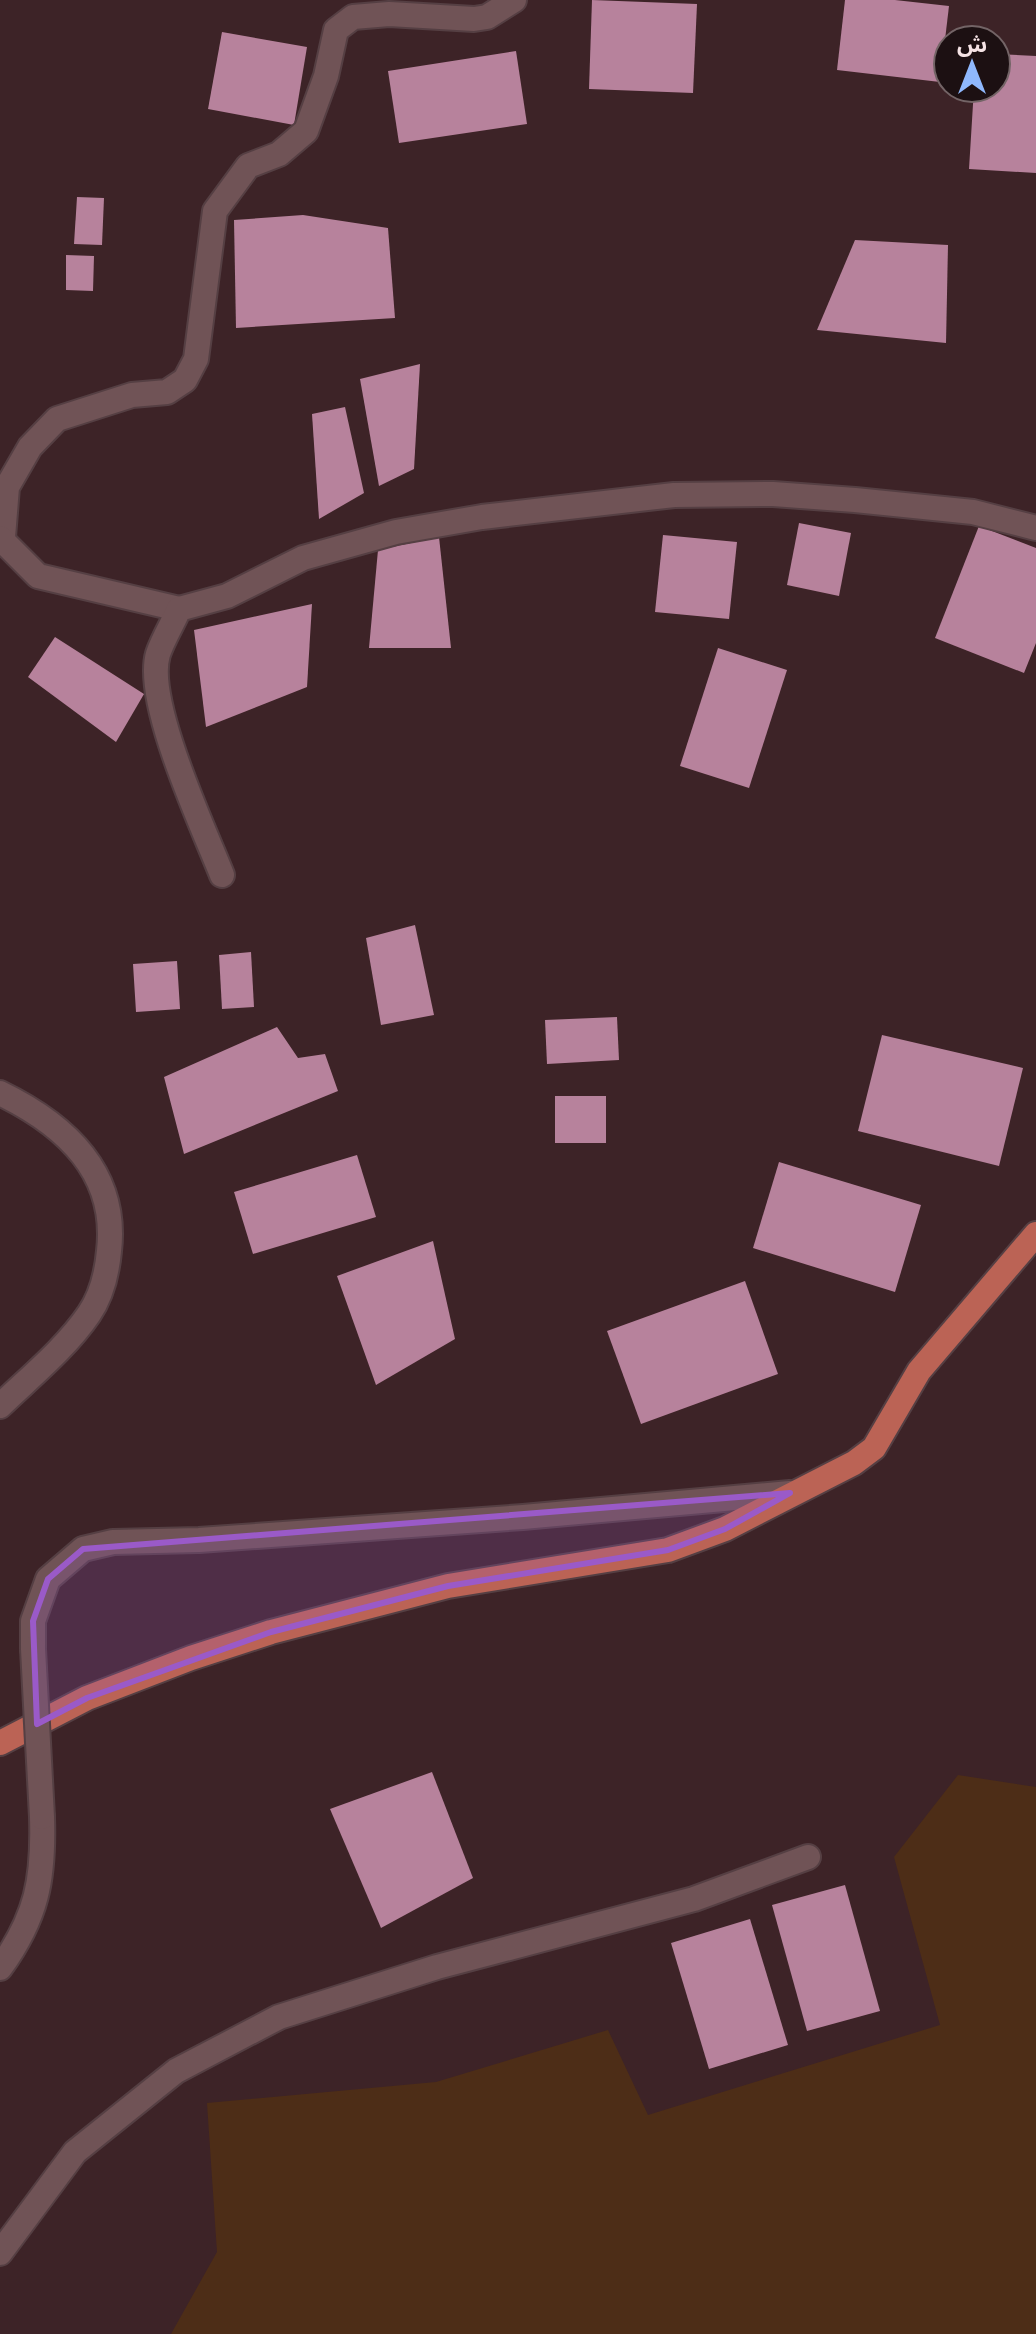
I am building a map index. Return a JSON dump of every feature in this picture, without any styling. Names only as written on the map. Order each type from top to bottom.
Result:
[{"type":"main road","points":[[0,1743],[87,1698],[191,1658],[340,1613],[448,1586],[668,1550],[725,1529],[790,1493],[854,1463],[874,1448],[919,1371],[1036,1234]]},
{"type":"street","points":[[514,0],[487,17],[389,14],[353,17],[336,30],[326,76],[306,131],[279,154],[248,166],[215,211],[196,359],[185,380],[167,392],[132,395],[57,419],[30,447],[7,487],[2,537],[38,576],[179,609],[227,596],[303,558],[396,532],[482,517],[674,495],[773,494],[855,500],[973,512],[1036,528]]},
{"type":"street","points":[[179,609],[157,657],[160,697],[171,747],[222,875]]},
{"type":"street","points":[[0,1093],[27,1106],[82,1153],[107,1196],[111,1237],[106,1278],[90,1313],[46,1362],[0,1406]]},
{"type":"street","points":[[0,1968],[33,1911],[40,1888],[42,1817],[33,1621],[48,1579],[83,1549],[113,1542],[199,1540],[523,1517],[790,1493]]},
{"type":"street","points":[[0,2253],[75,2152],[176,2071],[279,2017],[437,1967],[694,1899],[808,1857]]},
{"type":"highlighted area","points":[[790,1493],[725,1529],[668,1550],[448,1586],[271,1632],[87,1698],[37,1724],[33,1621],[48,1579],[83,1549]]},
{"type":"shaded area","points":[[958,1775],[1036,1787],[1036,2334],[171,2334],[217,2252],[207,2103],[436,2082],[608,2030],[648,2115],[940,2025],[894,1857]]},
{"type":"building","points":[[592,0],[697,4],[693,93],[589,89]]},
{"type":"building","points":[[845,0],[895,0],[949,6],[947,24],[932,24],[932,81],[837,70]]},
{"type":"building","points":[[222,32],[307,47],[294,125],[208,109]]},
{"type":"building","points":[[516,51],[527,124],[399,143],[388,71]]},
{"type":"building","points":[[1012,55],[1036,56],[1036,173],[969,169],[973,104],[1012,104]]},
{"type":"building","points":[[77,197],[104,198],[102,245],[74,244]]},
{"type":"building","points":[[303,215],[388,228],[395,318],[236,328],[234,220]]},
{"type":"building","points":[[855,240],[948,245],[946,343],[817,330]]},
{"type":"building","points":[[66,255],[94,256],[93,291],[66,290]]},
{"type":"building","points":[[420,364],[414,469],[379,486],[360,379]]},
{"type":"building","points":[[345,407],[364,493],[319,519],[312,414]]},
{"type":"building","points":[[799,523],[851,533],[839,596],[787,585]]},
{"type":"building","points":[[979,526],[1036,548],[1036,643],[1024,673],[935,638]]},
{"type":"building","points":[[663,535],[737,542],[729,619],[655,612]]},
{"type":"building","points":[[439,537],[451,648],[369,648],[378,550]]},
{"type":"building","points":[[312,604],[307,687],[206,727],[194,630]]},
{"type":"building","points":[[55,637],[144,694],[116,742],[28,677]]},
{"type":"building","points":[[718,648],[787,670],[749,788],[680,766]]},
{"type":"building","points":[[415,925],[434,1015],[381,1025],[366,938]]},
{"type":"building","points":[[251,952],[254,1007],[222,1009],[219,955]]},
{"type":"building","points":[[177,961],[180,1009],[136,1012],[133,964]]},
{"type":"building","points":[[617,1017],[619,1060],[547,1064],[545,1020]]},
{"type":"building","points":[[277,1027],[298,1058],[325,1054],[338,1091],[184,1154],[164,1077]]},
{"type":"building","points":[[882,1035],[1023,1068],[999,1166],[858,1131]]},
{"type":"building","points":[[555,1096],[606,1096],[606,1143],[555,1143]]},
{"type":"building","points":[[357,1155],[376,1217],[253,1254],[234,1192]]},
{"type":"building","points":[[779,1162],[921,1205],[895,1292],[753,1248]]},
{"type":"building","points":[[433,1241],[455,1339],[376,1385],[337,1276]]},
{"type":"building","points":[[745,1281],[778,1374],[641,1424],[607,1331]]},
{"type":"building","points":[[432,1772],[473,1878],[381,1928],[330,1809]]},
{"type":"building","points":[[845,1885],[880,2011],[807,2031],[772,1905]]},
{"type":"building","points":[[750,1919],[788,2045],[709,2069],[671,1943]]}]
